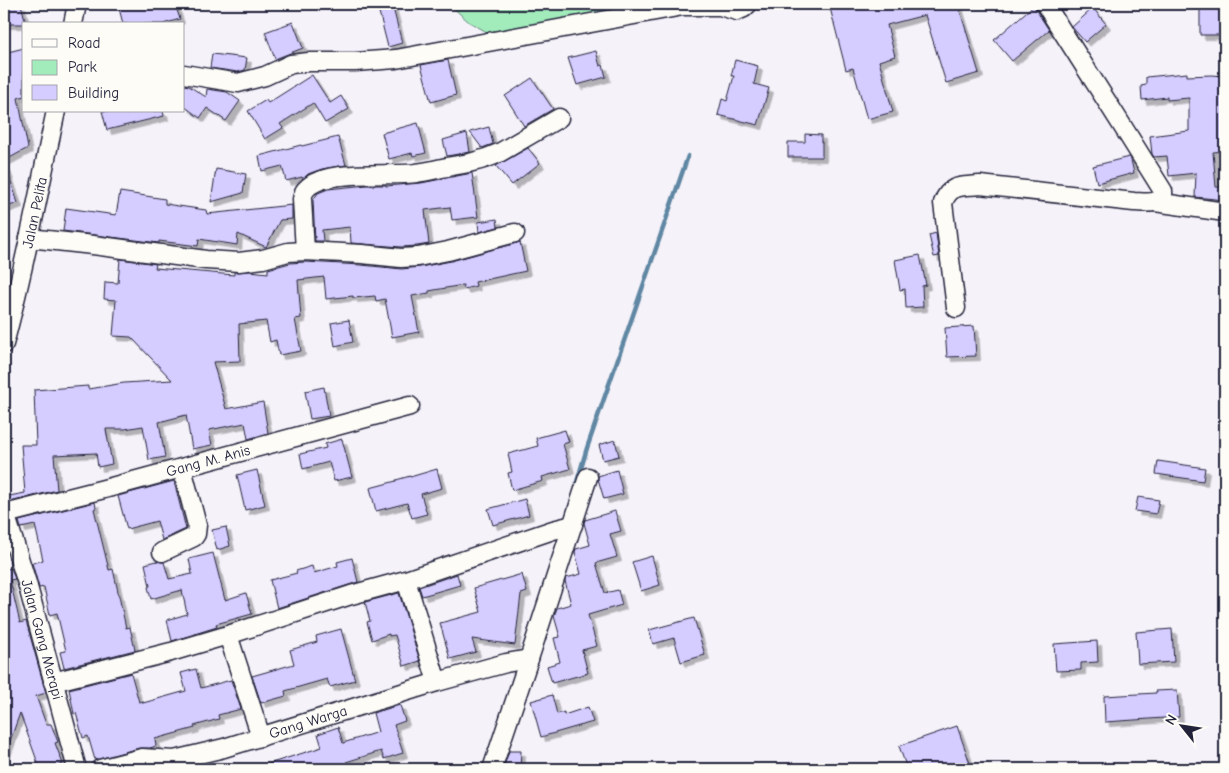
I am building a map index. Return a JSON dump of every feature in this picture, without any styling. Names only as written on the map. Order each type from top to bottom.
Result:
[{"type":"street","points":[[73,22],[77,4]]},
{"type":"street","points":[[185,74],[238,83],[265,76],[291,64],[396,59],[682,6],[720,6],[737,11],[748,4]]},
{"type":"street","points":[[1048,8],[1162,191],[1164,195],[1162,199],[1155,202]]},
{"type":"street","name":"Jalan Pelita","points":[[4,344],[8,315],[29,238],[56,112]]},
{"type":"street","points":[[305,251],[302,199],[304,192],[316,182],[354,174],[402,175],[476,162],[490,158],[559,118]]},
{"type":"street","points":[[956,308],[943,203],[949,191],[956,187],[980,185],[1134,202],[1155,202],[1225,212]]},
{"type":"street","points":[[29,238],[206,260],[239,262],[263,259],[288,252],[305,251],[401,258],[418,257],[515,233]]},
{"type":"street","name":"Gang M. Anis","points":[[4,512],[182,468],[410,406]]},
{"type":"street","points":[[162,552],[194,537],[196,534],[197,525],[182,468]]},
{"type":"street","points":[[492,769],[523,660],[565,527],[588,476]]},
{"type":"street","name":"Jalan Gang Merapi","points":[[4,512],[27,583],[77,769]]},
{"type":"street","points":[[53,682],[171,652],[228,635],[351,595],[406,580],[565,527]]},
{"type":"street","points":[[406,580],[438,682]]},
{"type":"street","points":[[228,635],[261,737]]},
{"type":"street","name":"Gang Warga","points":[[100,769],[142,758],[174,760],[224,748],[438,682],[523,660]]},
{"type":"green space","points":[[449,4],[656,4],[494,36],[469,22]]},
{"type":"building","points":[[4,4],[21,4],[26,22],[22,22],[22,24],[4,24]]},
{"type":"building","points":[[118,4],[175,4],[180,19],[170,22],[122,22]]},
{"type":"building","points":[[377,4],[392,4],[402,43],[388,47]]},
{"type":"building","points":[[829,4],[958,4],[979,73],[946,83],[925,15],[887,25],[895,56],[879,61],[893,112],[867,119],[853,68],[846,70]]},
{"type":"building","points":[[1200,4],[1225,4],[1225,35],[1200,35]]},
{"type":"building","points":[[1034,5],[1049,30],[1012,61],[994,40]]},
{"type":"building","points":[[1093,8],[1106,24],[1085,42],[1072,27]]},
{"type":"building","points":[[293,22],[303,48],[275,59],[265,32]]},
{"type":"building","points":[[22,48],[22,97],[18,98],[28,148],[4,161],[4,53]]},
{"type":"building","points":[[596,51],[600,66],[603,65],[606,77],[577,85],[568,58]]},
{"type":"building","points":[[212,54],[247,58],[245,70],[238,72],[210,68]]},
{"type":"building","points":[[448,60],[456,95],[431,102],[421,65]]},
{"type":"building","points":[[735,60],[758,66],[754,84],[769,88],[758,125],[718,115],[722,99],[727,101],[734,76],[731,76]]},
{"type":"building","points":[[1187,73],[1187,76],[1225,76],[1225,151],[1213,152],[1216,187],[1225,187],[1225,200],[1195,197],[1196,173],[1169,176],[1167,156],[1154,157],[1152,154],[1150,136],[1189,131],[1189,98],[1167,100],[1167,97],[1142,100],[1141,86],[1146,85],[1146,77]]},
{"type":"building","points":[[312,75],[330,103],[341,96],[349,109],[325,123],[313,103],[280,124],[283,128],[265,139],[248,111],[266,100],[268,103]]},
{"type":"building","points":[[532,78],[553,109],[524,126],[505,96]]},
{"type":"building","points":[[185,85],[206,97],[207,89],[227,92],[240,101],[226,121],[207,108],[200,118],[185,107]]},
{"type":"building","points":[[102,112],[163,112],[164,116],[107,130]]},
{"type":"building","points":[[418,123],[426,153],[413,156],[412,153],[389,159],[382,133]]},
{"type":"building","points":[[489,127],[493,144],[482,148],[470,132]]},
{"type":"building","points":[[467,133],[470,152],[447,156],[443,140]]},
{"type":"building","points":[[805,134],[821,135],[822,157],[788,157],[788,142],[805,142]]},
{"type":"building","points":[[338,137],[346,165],[322,169],[308,174],[303,179],[302,177],[286,181],[282,166],[262,171],[259,156]]},
{"type":"building","points":[[528,148],[540,163],[512,185],[496,166]]},
{"type":"building","points":[[1129,157],[1134,173],[1097,183],[1093,166]]},
{"type":"building","points":[[6,167],[18,203],[4,208],[4,168]]},
{"type":"building","points":[[216,169],[246,174],[243,193],[211,202]]},
{"type":"building","points":[[472,173],[478,217],[452,220],[450,207],[425,210],[429,244],[401,247],[351,243],[350,227],[322,230],[323,241],[315,241],[313,200],[318,193],[328,189],[367,185],[386,186],[421,183]]},
{"type":"building","points":[[120,192],[165,199],[165,204],[206,210],[207,214],[292,205],[292,219],[280,220],[266,247],[238,234],[237,245],[199,239],[198,246],[63,231],[66,208],[116,215]]},
{"type":"building","points":[[497,219],[498,227],[479,232],[478,222]]},
{"type":"building","points":[[936,233],[939,256],[934,257],[929,235]]},
{"type":"building","points":[[520,242],[526,271],[475,282],[476,286],[464,289],[463,285],[412,296],[419,332],[392,337],[385,299],[376,301],[375,296],[353,298],[353,296],[326,299],[324,277],[298,280],[301,318],[295,319],[301,351],[279,355],[276,340],[270,342],[266,321],[239,324],[240,361],[213,362],[226,409],[263,402],[268,433],[248,439],[245,423],[209,430],[212,445],[192,449],[186,415],[159,422],[165,457],[149,460],[143,426],[125,429],[106,429],[112,464],[98,467],[96,453],[54,455],[57,490],[10,502],[4,500],[4,497],[25,493],[21,445],[36,445],[34,390],[88,386],[88,389],[124,383],[172,380],[131,337],[113,336],[116,300],[104,299],[105,282],[118,283],[120,259],[156,264],[155,268],[234,275],[234,272],[250,271],[268,273],[268,269],[290,263],[305,262],[402,269],[451,261]]},
{"type":"building","points":[[920,255],[926,285],[922,286],[923,307],[906,308],[905,289],[900,290],[895,260]]},
{"type":"building","points":[[349,320],[353,342],[335,346],[331,323]]},
{"type":"building","points":[[974,326],[976,356],[947,357],[945,328]]},
{"type":"building","points":[[324,387],[329,416],[310,419],[305,391]]},
{"type":"building","points":[[565,430],[569,442],[563,444],[570,469],[542,477],[543,481],[512,490],[508,473],[512,472],[508,454],[538,446],[536,438]]},
{"type":"building","points":[[342,439],[352,477],[334,481],[329,462],[303,469],[300,454],[326,448],[325,444]]},
{"type":"building","points":[[615,440],[619,456],[603,460],[599,445]]},
{"type":"building","points":[[1158,461],[1205,468],[1203,481],[1156,474]]},
{"type":"building","points":[[437,469],[442,488],[421,494],[427,514],[412,518],[407,503],[376,511],[370,488]]},
{"type":"building","points":[[257,470],[265,505],[245,510],[237,475]]},
{"type":"building","points":[[617,470],[623,494],[604,499],[598,476]]},
{"type":"building","points":[[174,481],[186,529],[162,540],[157,521],[127,529],[118,496]]},
{"type":"building","points":[[1138,497],[1159,500],[1156,514],[1135,511]]},
{"type":"building","points":[[525,499],[529,515],[493,525],[488,509]]},
{"type":"building","points":[[95,502],[96,508],[94,509],[109,570],[113,569],[126,628],[130,627],[135,650],[64,668],[60,652],[66,651],[57,613],[50,615],[44,587],[39,588],[32,563],[43,560],[35,525],[21,528],[19,521]]},
{"type":"building","points":[[615,511],[621,531],[610,534],[617,557],[596,563],[605,593],[618,590],[622,605],[588,615],[597,646],[582,650],[588,673],[552,683],[547,666],[560,662],[554,638],[560,637],[554,616],[557,608],[571,604],[565,581],[566,578],[581,574],[575,552],[576,549],[590,545],[584,523],[585,520]]},
{"type":"building","points":[[226,527],[230,546],[217,550],[212,530]]},
{"type":"building","points":[[213,553],[225,600],[246,593],[252,614],[216,624],[217,627],[172,641],[167,620],[187,614],[182,590],[151,599],[145,564],[157,561],[164,562],[169,579],[192,574],[189,559]]},
{"type":"building","points":[[652,556],[660,585],[641,591],[632,562]]},
{"type":"building","points":[[352,558],[358,582],[277,608],[270,580],[297,573],[296,571],[312,566],[314,573],[338,566],[337,562]]},
{"type":"building","points":[[11,568],[15,579],[10,580],[20,623],[26,621],[46,693],[36,696],[46,724],[51,724],[58,742],[55,743],[63,764],[47,769],[40,769],[20,713],[6,752],[4,752],[4,570]]},
{"type":"building","points":[[457,574],[460,585],[422,596],[419,587]]},
{"type":"building","points":[[522,574],[527,592],[521,594],[515,645],[472,639],[476,652],[450,659],[440,623],[481,612],[474,588]]},
{"type":"building","points":[[399,593],[420,661],[404,666],[395,635],[389,636],[389,634],[372,640],[367,622],[370,621],[365,602]]},
{"type":"building","points":[[694,618],[705,655],[681,662],[674,638],[653,644],[649,630]]},
{"type":"building","points":[[341,629],[355,680],[330,687],[327,679],[285,691],[286,696],[261,703],[252,676],[294,664],[290,650],[317,642],[316,636]]},
{"type":"building","points":[[1172,629],[1174,662],[1138,664],[1136,632]]},
{"type":"building","points":[[1097,641],[1098,662],[1081,663],[1081,670],[1056,671],[1054,644]]},
{"type":"building","points":[[196,669],[201,688],[231,680],[241,709],[218,715],[219,719],[194,726],[195,728],[155,739],[156,746],[139,748],[95,760],[88,736],[83,738],[76,713],[74,714],[69,689],[131,673],[139,702],[143,701],[143,703],[186,691],[181,673]]},
{"type":"building","points":[[1177,690],[1179,717],[1105,722],[1104,696]]},
{"type":"building","points":[[552,695],[557,714],[564,712],[564,715],[588,707],[593,722],[541,737],[531,701]]},
{"type":"building","points":[[400,705],[405,721],[394,725],[403,753],[384,759],[381,751],[346,762],[348,769],[328,769],[327,766],[316,769],[262,769],[262,766],[322,747],[318,734],[338,727],[343,743],[378,732],[373,713]]},
{"type":"building","points":[[957,726],[972,769],[907,769],[899,746]]},
{"type":"building","points":[[509,751],[521,751],[520,769],[503,769]]},
{"type":"waterway","points":[[577,482],[688,156]]}]
